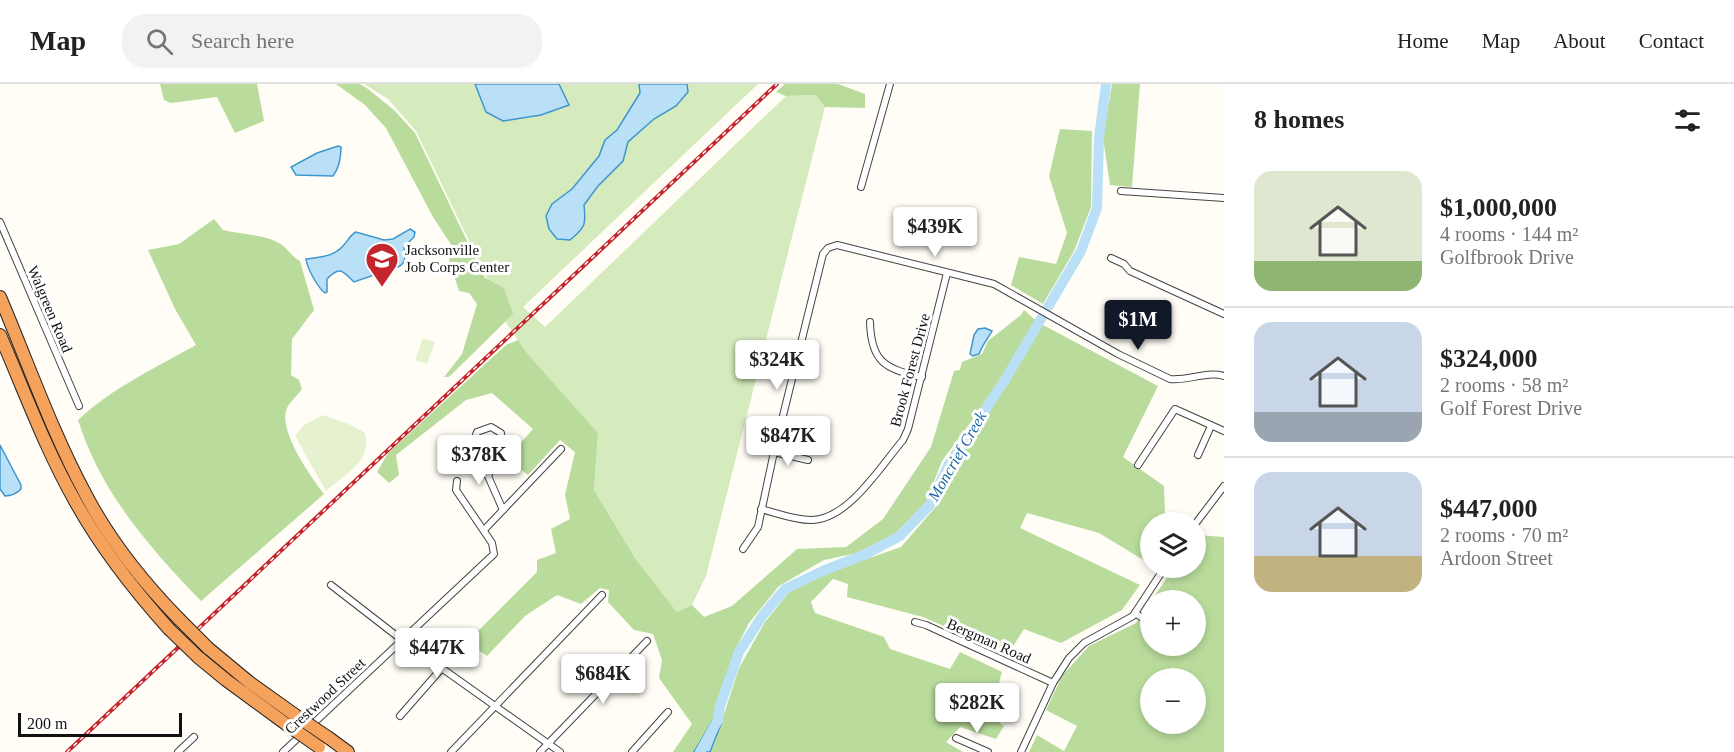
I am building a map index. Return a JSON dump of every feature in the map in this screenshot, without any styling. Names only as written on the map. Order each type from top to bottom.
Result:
[{"type":"highway","points":[[0,297],[68,460],[86,495],[129,562],[234,686],[322,749]]},
{"type":"highway","points":[[0,335],[56,463],[83,516],[116,566],[169,629],[348,752]]},
{"type":"street","points":[[861,187],[890,84]]},
{"type":"street","points":[[1121,191],[1224,198]]},
{"type":"street","name":"Walgreen Road","points":[[0,222],[79,406]]},
{"type":"street","points":[[743,549],[758,527],[774,452],[824,254],[828,248],[837,245],[994,284],[1118,354],[1170,379],[1178,380],[1215,374],[1224,376]]},
{"type":"street","points":[[1111,258],[1124,264],[1130,271],[1224,314]]},
{"type":"street","name":"Brook Forest Drive","points":[[761,509],[810,520],[829,517],[843,509],[903,440],[922,377],[947,273]]},
{"type":"street","points":[[870,322],[870,341],[879,358],[894,370],[922,377]]},
{"type":"street","points":[[1138,465],[1175,409],[1224,431]]},
{"type":"street","points":[[1198,455],[1211,426]]},
{"type":"street","points":[[488,476],[502,445],[501,433],[491,427],[477,432],[472,444],[474,458],[488,476],[503,510]]},
{"type":"street","points":[[457,481],[456,490],[484,530],[561,449]]},
{"type":"street","points":[[774,452],[808,460]]},
{"type":"street","points":[[1204,512],[1224,486]]},
{"type":"street","name":"Crestwood Street","points":[[283,752],[490,559],[494,548],[484,530]]},
{"type":"street","points":[[1021,752],[1053,683],[1069,658],[1084,643],[1129,620],[1158,578]]},
{"type":"street","points":[[331,585],[402,640],[560,752]]},
{"type":"street","points":[[451,752],[602,595]]},
{"type":"street","points":[[1135,613],[1140,616]]},
{"type":"street","name":"Bergman Road","points":[[915,622],[1053,683]]},
{"type":"street","points":[[540,752],[647,641]]},
{"type":"street","points":[[400,716],[442,668]]},
{"type":"street","points":[[632,751],[668,712]]},
{"type":"street","points":[[178,752],[194,737]]},
{"type":"street","points":[[956,738],[988,752]]},
{"type":"green space","points":[[160,84],[257,84],[264,121],[235,133],[217,97],[171,103],[164,100]]},
{"type":"green space","points":[[336,84],[360,84],[394,110],[415,133],[485,278],[504,288],[513,314],[449,377],[444,377],[462,354],[477,304],[469,293],[459,291],[449,260],[454,249],[433,217],[386,128],[365,105]]},
{"type":"green space","points":[[364,84],[758,84],[523,307],[545,327],[786,96],[817,95],[825,107],[706,576],[692,605],[677,612],[637,561],[594,490],[598,433],[527,353],[498,311],[486,276],[416,131],[388,99]]},
{"type":"green space","points":[[785,84],[838,84],[865,94],[865,108],[825,107],[816,95],[786,96],[776,92]]},
{"type":"green space","points":[[1112,84],[1140,84],[1132,187],[1110,185],[1103,138]]},
{"type":"green space","points":[[1060,129],[1092,131],[1091,207],[1074,251],[1043,304],[1011,285],[1019,257],[1056,264],[1067,233],[1049,176]]},
{"type":"green space","points":[[214,219],[223,230],[276,241],[300,261],[314,310],[292,339],[291,375],[299,380],[302,389],[287,408],[285,420],[298,454],[324,494],[201,601],[145,539],[113,495],[88,447],[78,420],[119,388],[196,345],[175,309],[148,250],[179,244]]},
{"type":"green space","points":[[1024,310],[1035,320],[1003,378],[942,461],[926,502],[896,533],[857,553],[824,560],[779,586],[749,623],[734,652],[713,720],[694,752],[673,752],[692,724],[659,678],[662,660],[653,634],[634,630],[608,602],[609,590],[600,588],[581,604],[557,595],[525,616],[487,656],[467,642],[537,572],[537,560],[556,553],[551,529],[570,519],[565,495],[575,452],[560,440],[528,475],[507,458],[533,429],[492,393],[466,400],[396,455],[399,475],[389,483],[377,472],[388,453],[506,345],[518,340],[598,433],[594,490],[637,561],[677,612],[692,605],[704,617],[732,606],[797,549],[846,547],[883,519],[931,447],[954,371],[960,370],[962,362],[982,354],[988,341],[1021,315]]},
{"type":"green space","points":[[1043,325],[1158,386],[1123,457],[1164,486],[1165,512],[1140,512],[1140,558],[1099,533],[1027,513],[1020,528],[1140,585],[1122,610],[1061,643],[1024,629],[1008,654],[923,617],[847,597],[848,584],[833,579],[811,602],[815,613],[884,637],[890,649],[950,669],[960,652],[1002,672],[990,716],[1004,726],[996,739],[960,727],[946,742],[963,752],[710,752],[739,668],[765,622],[790,591],[835,570],[901,547],[939,503],[954,467]]},
{"type":"green space","points":[[423,338],[435,342],[427,364],[415,360]]},
{"type":"green space","points":[[323,415],[351,425],[365,433],[366,443],[365,451],[356,466],[326,491],[295,436],[304,425]]},
{"type":"green space","points":[[1206,536],[1224,537],[1224,752],[1029,752],[1037,735],[1064,751],[1077,726],[1046,710],[1062,676],[1089,646],[1136,623],[1140,617],[1140,656],[1206,656],[1206,590],[1159,590],[1167,578],[1206,578]]},
{"type":"water","points":[[475,84],[559,84],[569,105],[541,115],[503,121],[486,112]]},
{"type":"water","points":[[639,84],[687,84],[688,92],[676,106],[654,119],[628,142],[623,161],[598,186],[584,205],[585,221],[579,232],[570,240],[557,239],[549,229],[546,216],[552,204],[572,189],[599,156],[605,140],[617,130],[640,93]]},
{"type":"water","points":[[341,147],[340,158],[333,176],[296,175],[291,167],[317,153]]},
{"type":"water","points":[[410,229],[415,232],[414,237],[404,247],[404,260],[400,266],[354,282],[345,273],[336,272],[327,279],[327,292],[325,293],[308,267],[306,259],[335,252],[356,232],[384,240],[393,239]]},
{"type":"water","points":[[985,328],[992,331],[979,354],[973,356],[970,354],[974,335],[978,329]]},
{"type":"water","points":[[0,445],[21,485],[19,491],[10,496],[5,496],[0,489]]},
{"type":"water","points":[[713,720],[721,724],[710,752],[694,752]]},
{"type":"waterway","name":"Moncrief Creek","points":[[700,752],[718,720],[720,706],[739,652],[763,615],[785,589],[866,554],[900,536],[929,506],[949,464],[1005,380],[1081,251],[1097,208],[1099,138],[1106,84]]},
{"type":"railway","points":[[67,752],[777,84]]},
{"type":"place","name":"Jacksonville Job Corps Center","points":[[382,288]]}]
